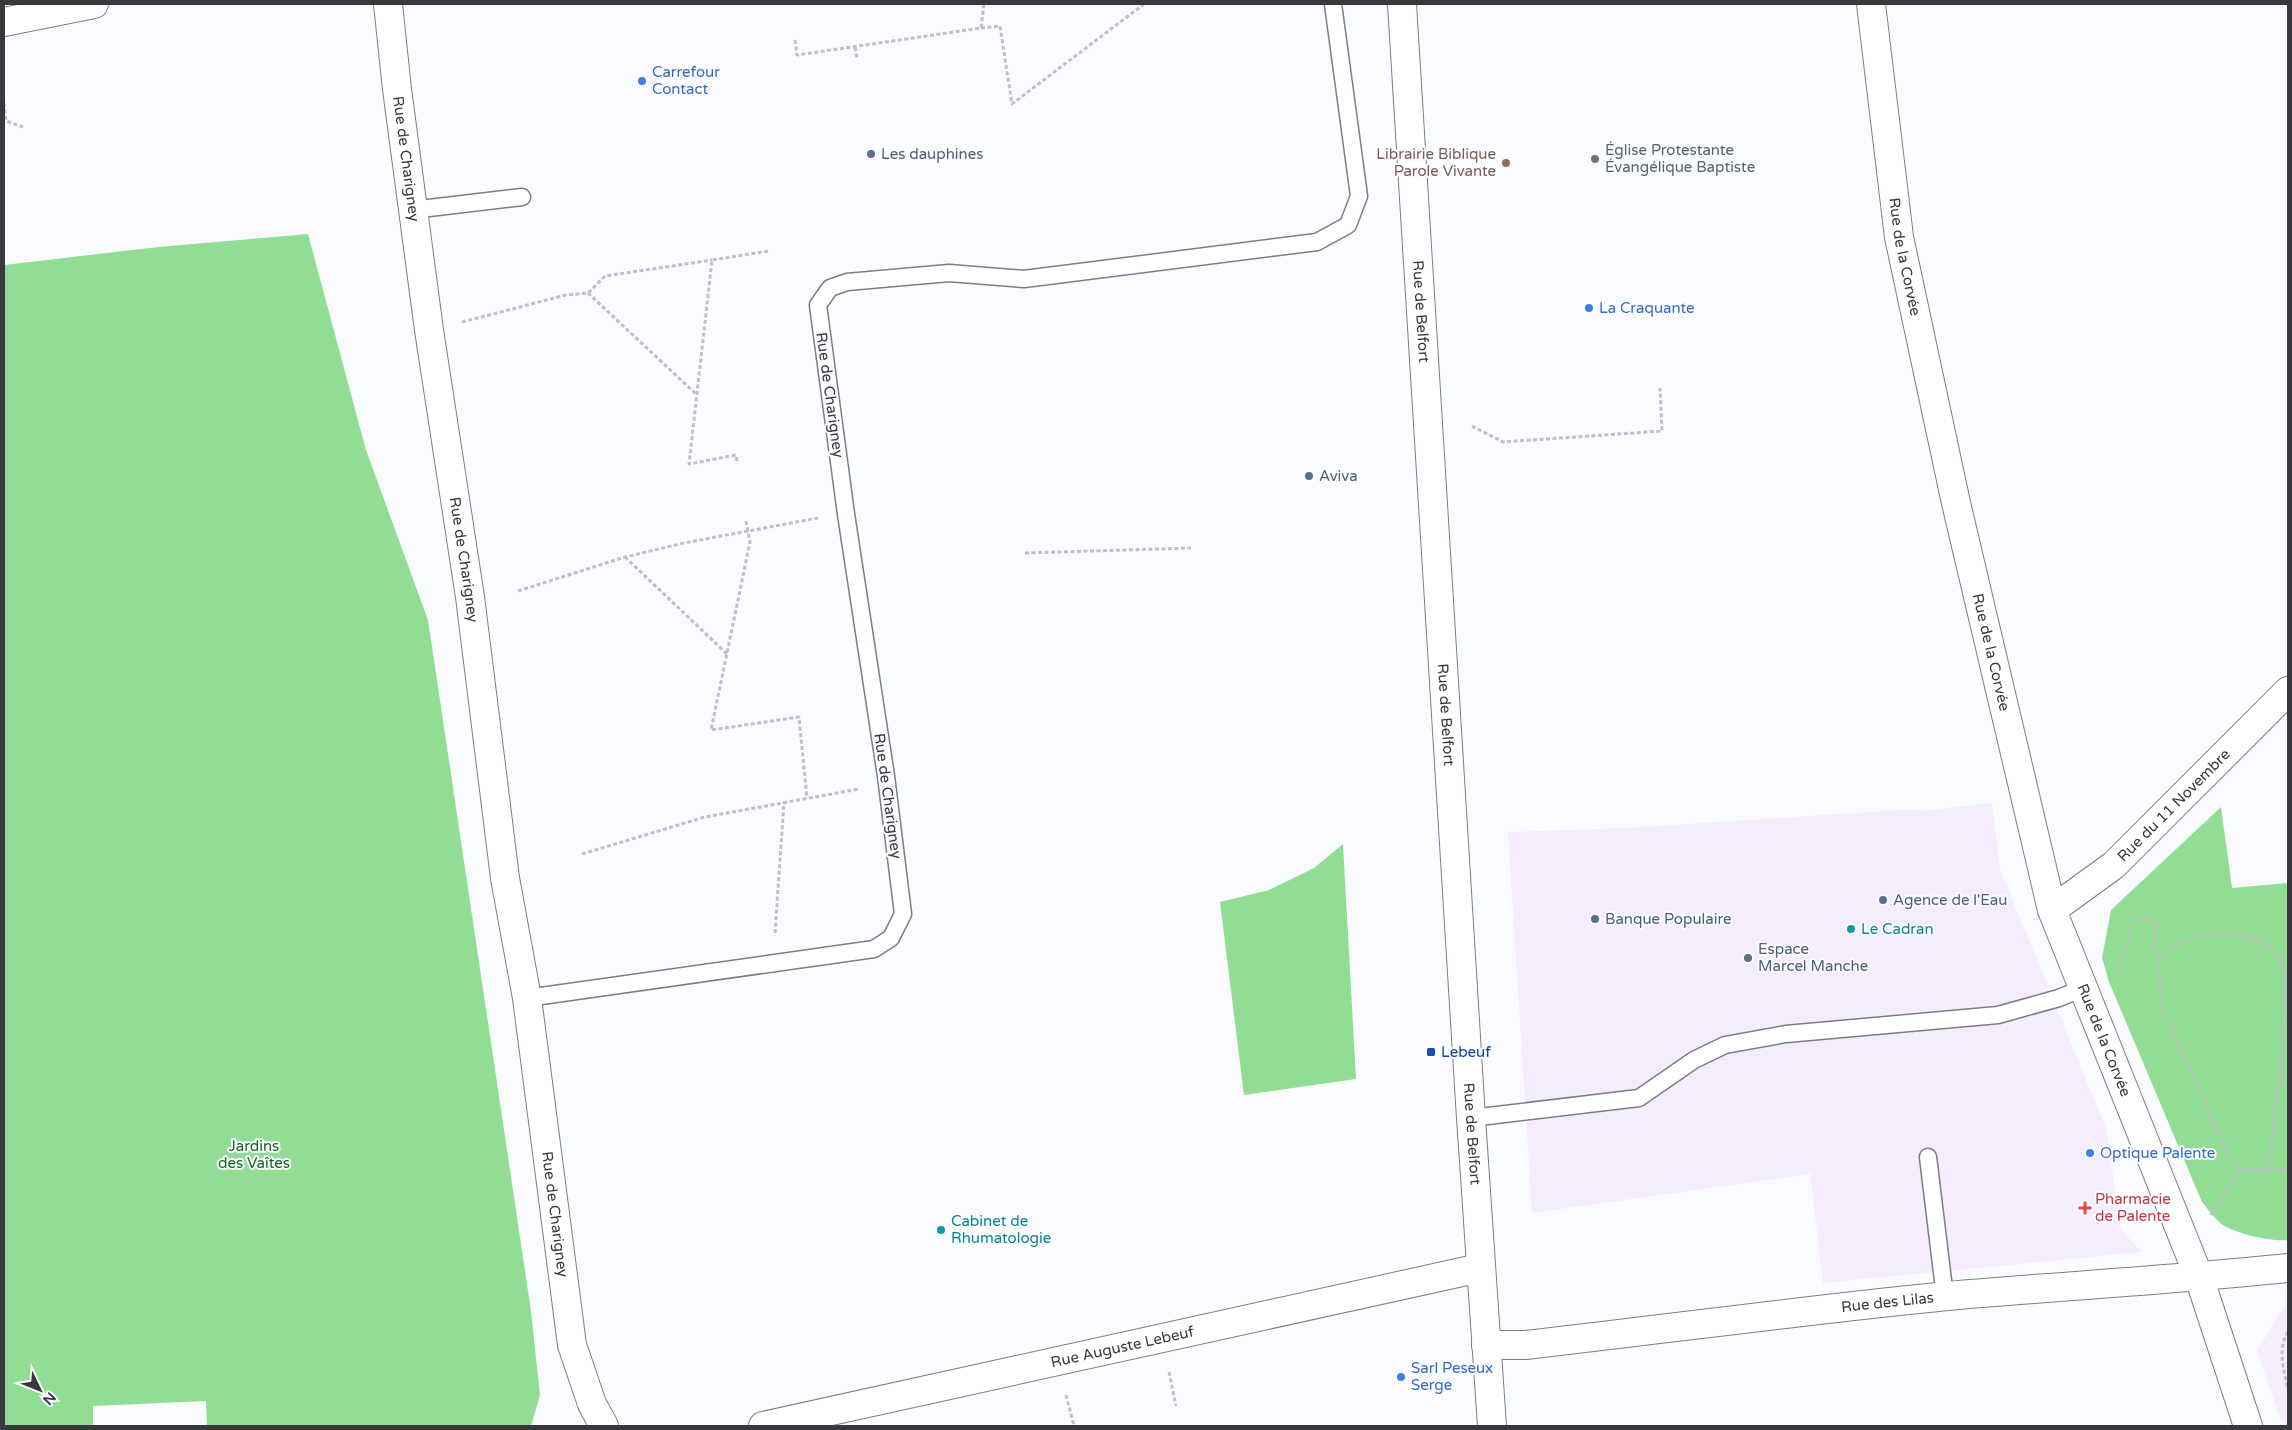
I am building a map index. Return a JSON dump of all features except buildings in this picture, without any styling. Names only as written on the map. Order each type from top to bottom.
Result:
[{"type":"street","points":[[4,22],[94,4]]},
{"type":"street","name":"Rue de Charigney","points":[[388,4],[412,210],[470,597],[505,878],[527,998],[572,1345],[592,1404],[603,1426]]},
{"type":"street","name":"Rue de Belfort","points":[[1402,4],[1470,1118],[1476,1172],[1480,1268],[1492,1426]]},
{"type":"street","name":"Rue de la Corvée","points":[[1871,4],[1899,236],[1954,493],[2052,910],[2199,1277],[2248,1426]]},
{"type":"street","name":"Rue du 11 Novembre","points":[[2052,910],[2114,864],[2288,691]]},
{"type":"street","name":"Rue Auguste Lebeuf","points":[[763,1426],[1480,1268]]},
{"type":"street","name":"Rue des Lilas","points":[[1486,1346],[1526,1345],[1945,1297],[2288,1268]]},
{"type":"lane","name":"Rue de Charigney","points":[[527,998],[874,949],[891,938],[903,914],[887,785],[846,514],[818,306],[830,288],[847,282],[949,274],[1024,279],[1317,242],[1348,225],[1359,196],[1333,4]]},
{"type":"lane","points":[[412,210],[522,197]]},
{"type":"lane","points":[[1470,1118],[1639,1098],[1694,1060],[1725,1045],[1786,1034],[1998,1015],[2084,988]]},
{"type":"lane","points":[[1928,1157],[1945,1297]]},
{"type":"path","points":[[981,28],[984,4]]},
{"type":"path","points":[[795,40],[797,56],[1000,26],[1012,104],[1144,4]]},
{"type":"path","points":[[854,47],[857,59]]},
{"type":"path","points":[[4,103],[6,121],[23,127]]},
{"type":"path","points":[[429,330],[566,295],[588,293],[604,276],[769,251]]},
{"type":"path","points":[[712,260],[689,464],[736,455],[737,461]]},
{"type":"path","points":[[588,293],[697,395]]},
{"type":"path","points":[[1472,426],[1503,442],[1662,430],[1660,388]]},
{"type":"path","points":[[518,591],[625,557],[748,530],[846,514]]},
{"type":"path","points":[[746,521],[750,542],[711,730],[799,717],[807,798]]},
{"type":"path","points":[[1025,553],[1190,548]]},
{"type":"path","points":[[625,557],[728,655]]},
{"type":"path","points":[[582,854],[705,817],[887,785]]},
{"type":"path","points":[[773,962],[784,802]]},
{"type":"path","points":[[2115,978],[2134,923],[2140,919],[2151,920],[2156,926],[2154,946],[2158,958],[2162,1006],[2230,1159],[2241,1169],[2288,1170]]},
{"type":"path","points":[[2158,958],[2168,949],[2201,935],[2222,933],[2250,937],[2271,949],[2282,962],[2287,982],[2279,1082],[2268,1170]]},
{"type":"path","points":[[2279,1082],[2288,1084]]},
{"type":"path","points":[[2209,1218],[2241,1169]]},
{"type":"path","points":[[2288,1332],[2282,1354],[2288,1389]]},
{"type":"path","points":[[1169,1371],[1176,1406]]},
{"type":"path","points":[[1069,1408],[1074,1426]]},
{"type":"shaded area","points":[[1992,803],[2000,869],[2107,1131],[2120,1228],[2141,1252],[1823,1283],[1810,1174],[1532,1213],[1508,832],[1626,828],[1917,809],[1919,811]]},
{"type":"shaded area","points":[[2288,1300],[2288,1426],[2283,1426],[2257,1351]]},
{"type":"green space","name":"Jardins des Vaîtes","points":[[308,234],[366,450],[428,620],[531,1311],[540,1395],[531,1426],[207,1426],[206,1401],[93,1406],[93,1426],[4,1426],[4,265],[158,247]]},
{"type":"green space","points":[[2221,807],[2232,888],[2288,883],[2288,1240],[2264,1239],[2229,1228],[2217,1220],[2202,1202],[2109,982],[2102,958],[2111,910]]},
{"type":"green space","points":[[1343,844],[1356,1079],[1244,1095],[1220,902],[1269,890],[1314,868]]},
{"type":"place","name":"Carrefour Contact","points":[[642,81]]},
{"type":"place","name":"Les dauphines","points":[[871,154]]},
{"type":"place","name":"Église Protestante Évangélique Baptiste","points":[[1595,159]]},
{"type":"place","name":"Librairie Biblique Parole Vivante","points":[[1506,163]]},
{"type":"place","name":"La Craquante","points":[[1589,308]]},
{"type":"place","name":"Aviva","points":[[1309,476]]},
{"type":"place","name":"Agence de l'Eau","points":[[1883,900]]},
{"type":"place","name":"Banque Populaire","points":[[1595,919]]},
{"type":"place","name":"Le Cadran","points":[[1851,929]]},
{"type":"place","name":"Espace Marcel Manche","points":[[1748,958]]},
{"type":"place","name":"Lebeuf","points":[[1431,1052]]},
{"type":"place","name":"Optique Palente","points":[[2090,1153]]},
{"type":"place","name":"Pharmacie de Palente","points":[[2085,1208]]},
{"type":"place","name":"Cabinet de Rhumatologie","points":[[941,1230]]},
{"type":"place","name":"Sarl Peseux Serge","points":[[1401,1377]]}]
